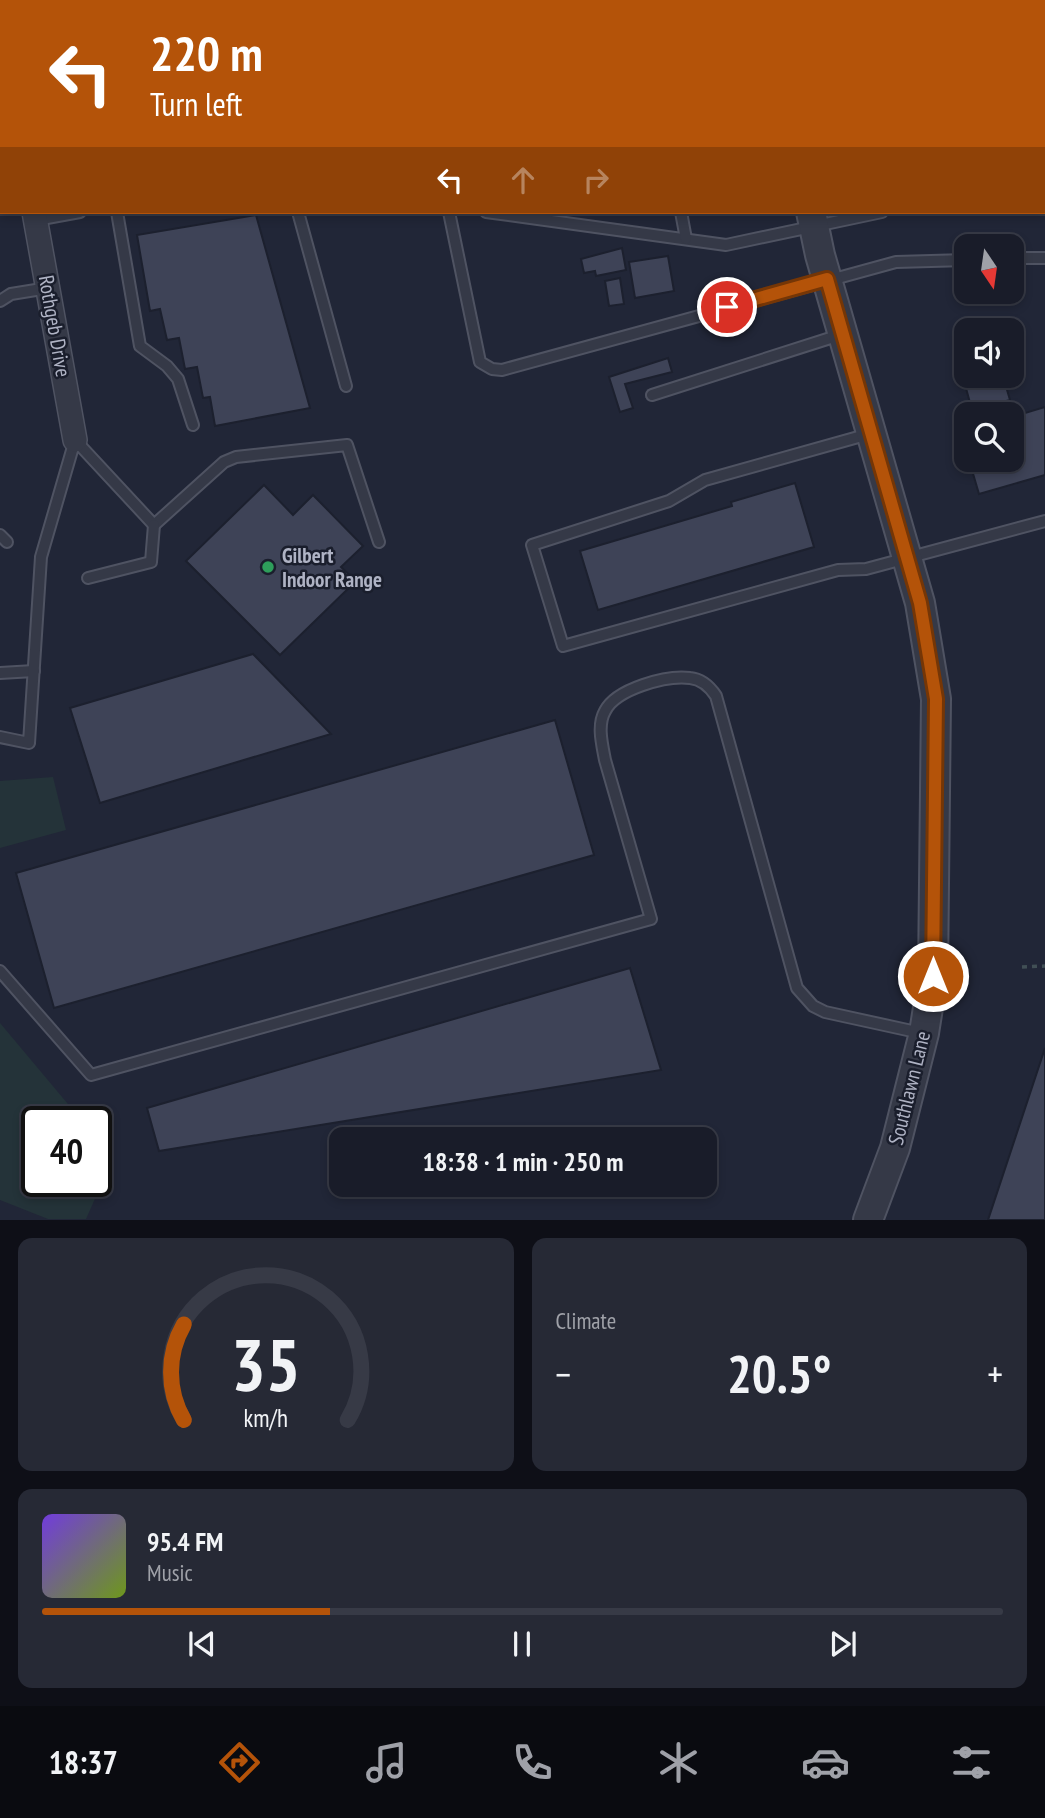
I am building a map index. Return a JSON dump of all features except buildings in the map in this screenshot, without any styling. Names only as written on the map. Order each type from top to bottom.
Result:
[{"type":"street","name":"Rothgeb Drive","points":[[35,216],[75,440]]},
{"type":"street","name":"Southlawn Lane","points":[[813,220],[827,279],[920,603],[936,699],[933,976],[924,1033],[895,1148],[868,1220]]},
{"type":"lane","points":[[35,216],[58,214]]},
{"type":"lane","points":[[117,214],[140,346],[167,366],[178,379],[193,425]]},
{"type":"lane","points":[[299,214],[346,386]]},
{"type":"lane","points":[[449,214],[480,362],[492,369],[502,370],[896,262],[954,260]]},
{"type":"lane","points":[[501,214],[726,245],[813,220],[865,214]]},
{"type":"lane","points":[[681,214],[686,239]]},
{"type":"lane","points":[[1024,258],[1045,258]]},
{"type":"lane","points":[[0,301],[11,294],[48,288]]},
{"type":"lane","points":[[652,395],[843,334]]},
{"type":"lane","points":[[871,433],[705,480],[669,501],[532,545],[564,646],[838,570],[866,569],[1045,521]]},
{"type":"lane","points":[[75,440],[154,525]]},
{"type":"lane","points":[[0,737],[29,743],[41,557],[75,440]]},
{"type":"lane","points":[[88,578],[151,562],[154,525],[224,461],[236,457],[347,445],[379,542]]},
{"type":"lane","points":[[0,673],[34,671]]},
{"type":"lane","points":[[0,971],[91,1075],[651,919],[605,760],[601,725],[604,712],[614,699],[625,691],[673,678],[691,678],[703,682],[716,696],[797,988],[813,1006],[825,1012],[924,1033]]},
{"type":"path","points":[[1022,967],[1045,966]]},
{"type":"shaded area","points":[[53,777],[66,830],[0,848],[0,781]]},
{"type":"shaded area","points":[[0,1023],[70,1106],[21,1106],[21,1197],[96,1197],[86,1219],[48,1219],[0,1200]]},
{"type":"place","name":"Gilbert Indoor Range","points":[[268,567]]},
{"type":"route","points":[[727,307],[827,279],[920,603],[936,699],[933,976]]}]
